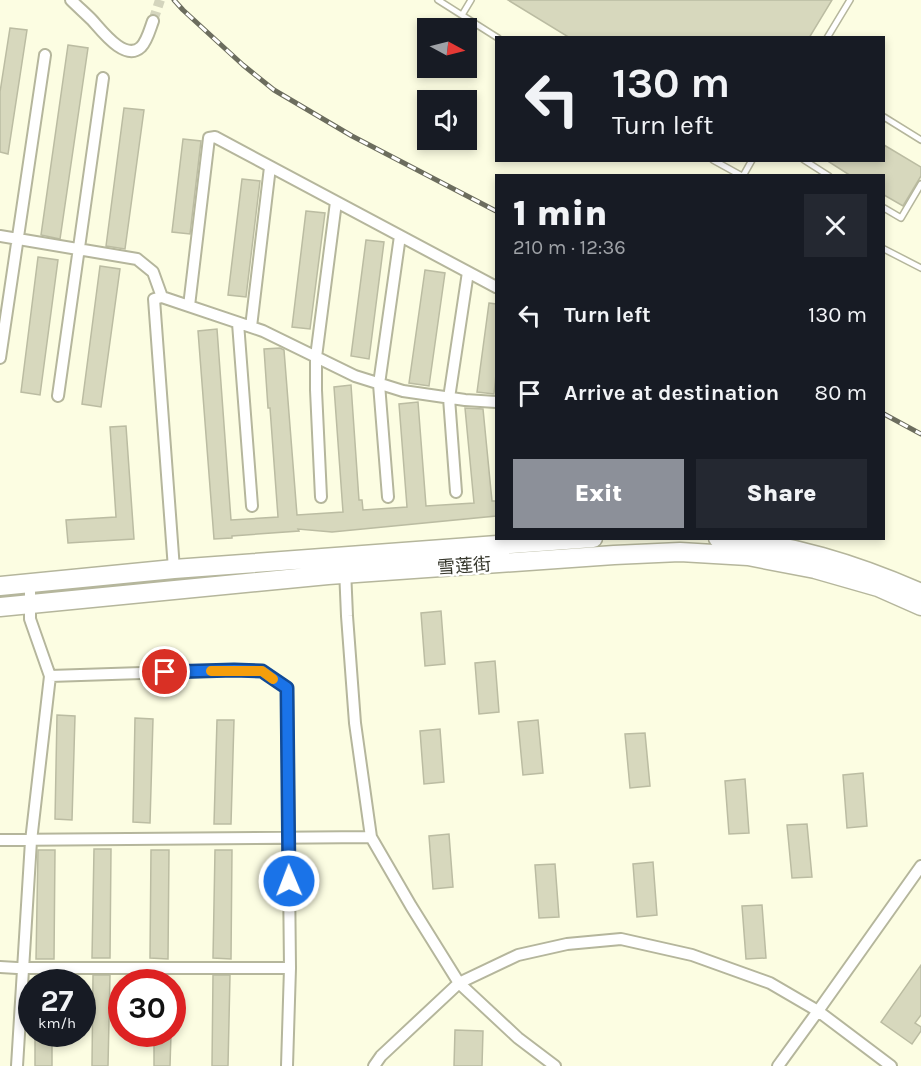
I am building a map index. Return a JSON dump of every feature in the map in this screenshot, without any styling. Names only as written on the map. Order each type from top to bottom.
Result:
[{"type":"main road","name":"雪莲街","points":[[0,607],[345,565],[514,541],[540,540]]},
{"type":"main road","points":[[741,540],[818,555],[882,575],[921,592]]},
{"type":"main road","name":"雪莲街","points":[[0,586],[174,569],[680,552],[748,555],[815,569],[878,587],[921,606]]},
{"type":"street","points":[[71,0],[103,33],[128,51],[136,50],[143,45],[153,21]]},
{"type":"street","points":[[0,358],[45,55]]},
{"type":"street","points":[[58,396],[103,78]]},
{"type":"street","points":[[189,306],[209,138],[215,137],[495,286]]},
{"type":"street","points":[[251,327],[270,167]]},
{"type":"street","points":[[321,497],[316,357],[336,202]]},
{"type":"street","points":[[0,236],[137,259],[153,272],[162,297]]},
{"type":"street","points":[[388,497],[379,384],[400,236]]},
{"type":"street","points":[[456,492],[449,398],[468,272]]},
{"type":"street","points":[[174,569],[154,299],[162,297],[251,327],[355,376],[379,384],[403,391],[495,402]]},
{"type":"street","points":[[238,323],[252,506]]},
{"type":"street","points":[[345,565],[355,723],[371,837],[459,983],[518,1038],[555,1066]]},
{"type":"street","points":[[17,1066],[31,841],[50,676],[30,619],[30,584]]},
{"type":"street","points":[[50,676],[262,671],[287,688],[290,968],[287,1066]]},
{"type":"street","points":[[0,840],[371,837]]},
{"type":"street","points":[[778,1066],[921,866]]},
{"type":"street","points":[[374,1066],[381,1056],[459,983],[518,955],[567,944],[621,939],[692,955],[770,982],[818,1011],[891,1066]]},
{"type":"street","points":[[0,967],[290,968]]},
{"type":"lane","points":[[438,0],[495,36]]},
{"type":"lane","points":[[462,15],[471,0]]},
{"type":"lane","points":[[828,36],[850,0]]},
{"type":"lane","points":[[885,118],[921,140]]},
{"type":"lane","points":[[717,162],[738,174]]},
{"type":"lane","points":[[807,162],[826,174]]},
{"type":"lane","points":[[816,168],[819,162]]},
{"type":"lane","points":[[885,209],[901,218],[921,184]]},
{"type":"lane","points":[[885,250],[921,268]]},
{"type":"building","points":[[508,0],[832,0],[810,36],[567,36]]},
{"type":"building","points":[[10,28],[27,30],[8,154],[0,152],[0,92]]},
{"type":"building","points":[[68,45],[88,48],[60,239],[41,235]]},
{"type":"building","points":[[124,108],[144,110],[125,249],[106,246]]},
{"type":"building","points":[[183,139],[201,141],[190,234],[172,232]]},
{"type":"building","points":[[885,146],[921,167],[921,176],[903,206],[885,196],[885,174],[848,174],[829,162],[885,162]]},
{"type":"building","points":[[242,179],[260,181],[246,297],[228,295]]},
{"type":"building","points":[[306,211],[325,213],[310,329],[292,327]]},
{"type":"building","points":[[366,240],[384,242],[369,359],[351,356]]},
{"type":"building","points":[[38,257],[58,260],[40,395],[21,392]]},
{"type":"building","points":[[100,266],[120,269],[101,407],[82,404]]},
{"type":"building","points":[[425,270],[445,273],[429,386],[409,383]]},
{"type":"building","points":[[489,303],[495,304],[494,394],[477,392]]},
{"type":"building","points":[[217,329],[231,520],[278,517],[264,349],[280,348],[284,350],[297,515],[343,512],[334,387],[351,385],[359,500],[362,500],[363,510],[407,507],[399,404],[418,402],[426,506],[474,503],[465,408],[483,409],[495,516],[332,532],[298,529],[299,531],[214,539],[198,331]]},
{"type":"building","points":[[126,426],[134,539],[68,543],[66,520],[116,517],[110,427]]},
{"type":"building","points":[[441,611],[445,664],[425,666],[421,613]]},
{"type":"building","points":[[495,661],[499,712],[479,714],[475,663]]},
{"type":"building","points":[[57,715],[75,716],[72,820],[55,819]]},
{"type":"building","points":[[135,718],[153,719],[150,823],[133,822]]},
{"type":"building","points":[[217,720],[234,720],[231,824],[214,824]]},
{"type":"building","points":[[538,720],[543,773],[523,775],[518,722]]},
{"type":"building","points":[[440,729],[444,782],[424,784],[420,731]]},
{"type":"building","points":[[645,733],[650,786],[630,788],[625,734]]},
{"type":"building","points":[[863,773],[867,826],[847,828],[843,775]]},
{"type":"building","points":[[745,779],[749,833],[729,834],[725,781]]},
{"type":"building","points":[[807,824],[812,877],[792,878],[787,825]]},
{"type":"building","points":[[449,834],[453,887],[433,889],[429,836]]},
{"type":"building","points":[[94,849],[111,849],[110,958],[92,958]]},
{"type":"building","points":[[38,850],[55,850],[54,959],[36,959]]},
{"type":"building","points":[[151,850],[169,850],[168,959],[150,958]]},
{"type":"building","points":[[215,850],[232,850],[231,959],[213,958]]},
{"type":"building","points":[[653,862],[657,915],[637,917],[633,864]]},
{"type":"building","points":[[555,864],[559,917],[539,918],[535,865]]},
{"type":"building","points":[[762,905],[766,958],[746,959],[742,906]]},
{"type":"building","points":[[921,965],[921,1015],[915,1023],[921,1027],[921,1031],[912,1044],[881,1022]]},
{"type":"building","points":[[96,975],[108,975],[108,1066],[92,1066],[92,1047],[96,1047]]},
{"type":"building","points":[[213,975],[230,975],[228,1066],[212,1066]]},
{"type":"building","points":[[455,1030],[483,1031],[482,1066],[454,1066]]},
{"type":"building","points":[[35,1047],[52,1047],[52,1066],[35,1066]]},
{"type":"building","points":[[154,1047],[171,1047],[170,1066],[154,1066]]},
{"type":"tunnel","points":[[153,21],[160,0]]},
{"type":"railway","points":[[174,0],[243,65],[274,90],[352,136],[495,210]]},
{"type":"railway","points":[[885,415],[921,434]]},
{"type":"slow traffic","points":[[211,671],[262,671],[273,679]]},
{"type":"route","points":[[165,672],[262,671],[287,688],[289,881]]}]
